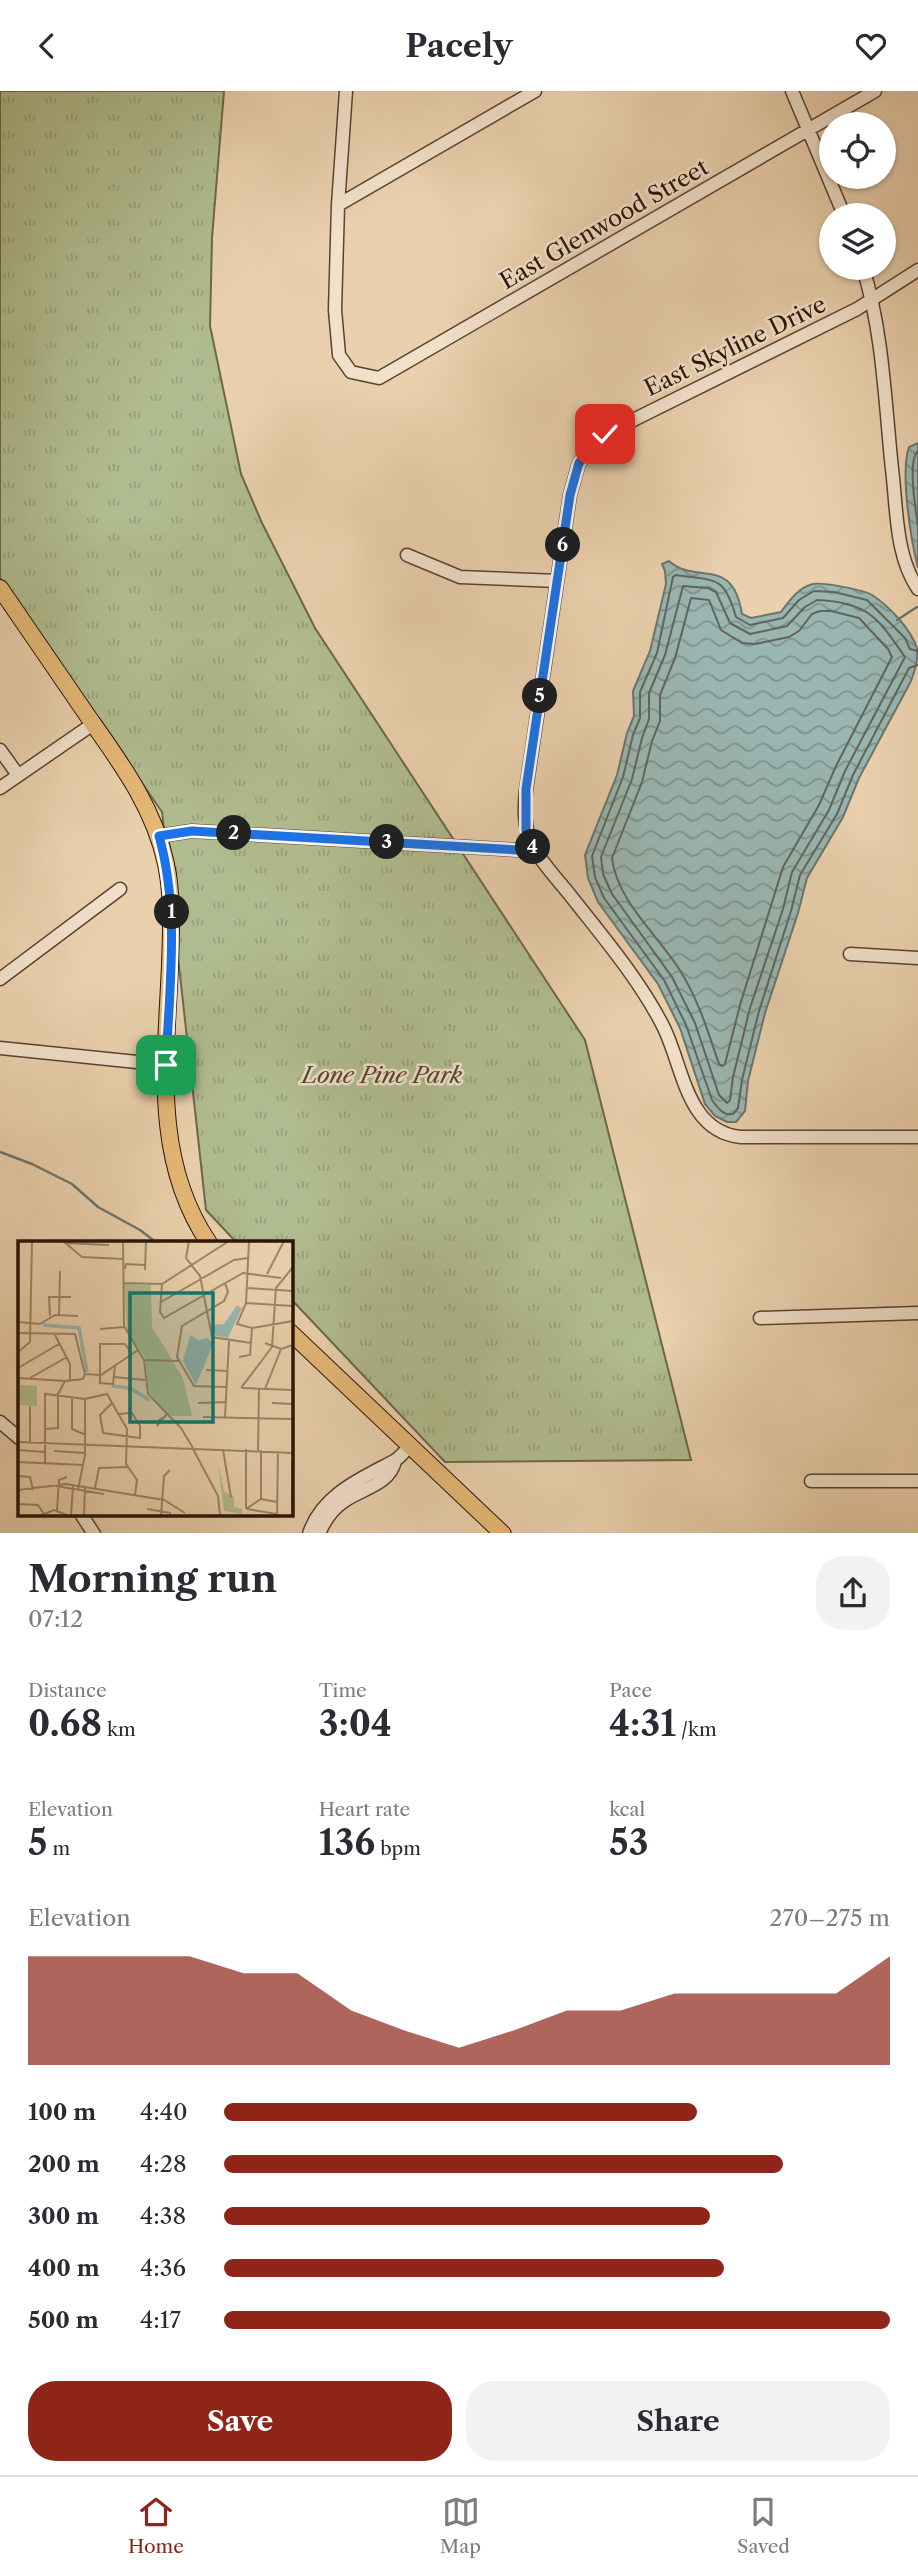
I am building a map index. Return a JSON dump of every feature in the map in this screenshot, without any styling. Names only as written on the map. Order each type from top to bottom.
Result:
[{"type":"main road","points":[[0,588],[133,782],[159,836],[172,907],[166,1065],[167,1121],[175,1167],[192,1213],[208,1241]]},
{"type":"main road","points":[[292,1334],[502,1533]]},
{"type":"street","points":[[338,205],[345,91]]},
{"type":"street","points":[[338,205],[535,91]]},
{"type":"street","points":[[792,91],[839,203]]},
{"type":"street","name":"East Glenwood Street","points":[[338,205],[335,310],[339,355],[351,372],[379,378],[875,91]]},
{"type":"street","name":"East Skyline Drive","points":[[557,581],[570,495],[579,463],[605,434],[872,300],[918,270]]},
{"type":"street","points":[[866,280],[872,300],[903,557],[918,589]]},
{"type":"street","points":[[407,555],[460,576],[557,581],[526,789],[526,830],[535,851],[603,936],[649,1001],[672,1044],[698,1112],[715,1128],[728,1135],[918,1137]]},
{"type":"street","points":[[0,788],[93,724]]},
{"type":"street","points":[[0,750],[18,775]]},
{"type":"street","points":[[159,836],[192,831],[535,851]]},
{"type":"street","points":[[0,979],[120,889]]},
{"type":"street","points":[[850,954],[918,958]]},
{"type":"street","points":[[0,1048],[166,1065]]},
{"type":"street","points":[[760,1318],[918,1313]]},
{"type":"street","points":[[0,1422],[18,1437]]},
{"type":"street","points":[[319,1533],[334,1496],[382,1473],[386,1463],[395,1461],[410,1445]]},
{"type":"street","points":[[811,1481],[918,1481]]},
{"type":"street","points":[[310,1533],[327,1510]]},
{"type":"street","points":[[82,1516],[93,1533]]},
{"type":"green space","name":"Lone Pine Park","points":[[0,91],[224,91],[212,238],[210,326],[241,474],[262,523],[315,628],[585,1040],[691,1460],[445,1462],[292,1300],[292,1241],[235,1241],[206,1210],[162,812],[0,578]]},
{"type":"water","points":[[918,443],[918,568],[910,524],[906,473],[909,447]]},
{"type":"water","points":[[669,561],[680,568],[722,577],[737,596],[742,614],[751,618],[781,612],[799,591],[813,584],[834,585],[868,593],[899,619],[917,649],[911,681],[859,778],[843,817],[807,878],[765,1013],[748,1081],[745,1111],[736,1122],[727,1122],[715,1116],[705,1104],[680,1028],[658,984],[598,902],[588,878],[585,855],[617,775],[634,716],[633,691],[650,651],[666,584],[662,564]]},
{"type":"waterway","points":[[897,620],[917,607]]},
{"type":"waterway","points":[[0,1152],[72,1184],[98,1207],[154,1241]]},
{"type":"route","points":[[166,1065],[172,907],[159,836],[192,831],[535,851],[526,830],[526,789],[570,495],[579,463],[605,434]]}]
